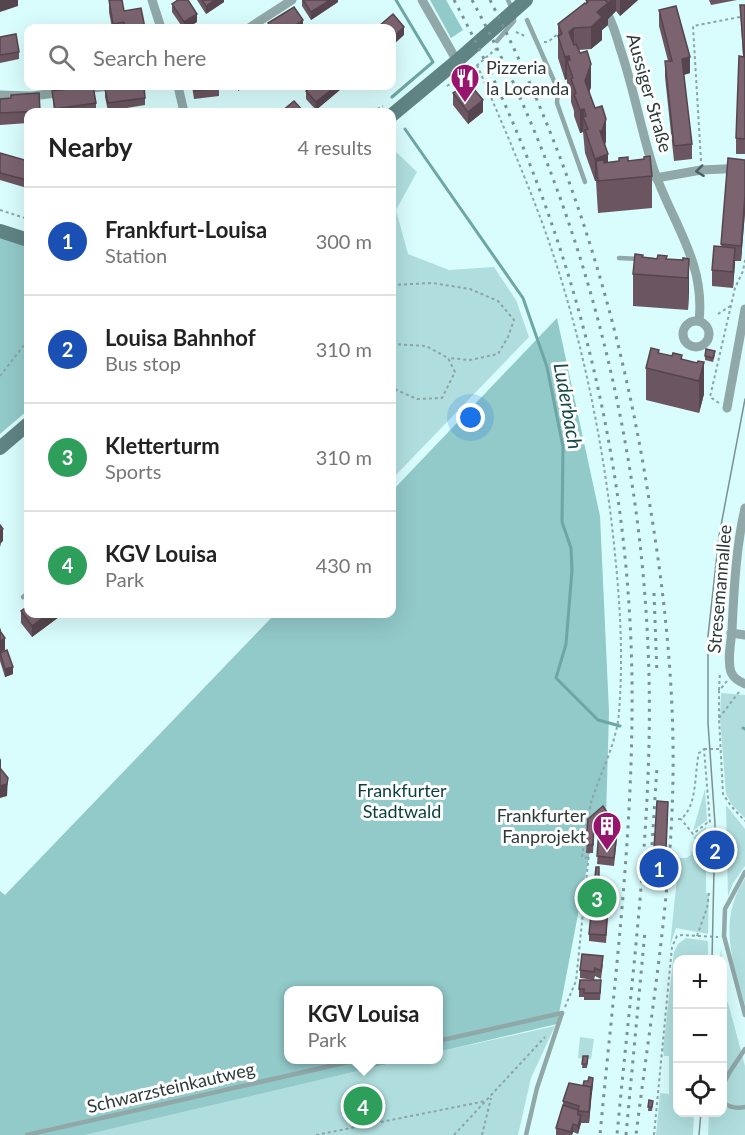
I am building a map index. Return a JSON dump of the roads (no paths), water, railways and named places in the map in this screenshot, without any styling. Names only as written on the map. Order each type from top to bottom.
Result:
[{"type":"main road","points":[[396,112],[457,62],[511,6],[526,0]]},
{"type":"main road","points":[[0,231],[24,239]]},
{"type":"main road","points":[[0,448],[24,427]]},
{"type":"street","points":[[152,0],[160,24]]},
{"type":"street","points":[[255,24],[292,0]]},
{"type":"street","points":[[422,0],[457,62]]},
{"type":"street","name":"Aussiger Straße","points":[[609,17],[626,65],[656,178],[681,230],[699,278],[702,301],[699,321]]},
{"type":"street","points":[[0,95],[32,96],[79,90]]},
{"type":"street","points":[[179,90],[183,108]]},
{"type":"street","name":"Aussiger Straße","points":[[656,178],[701,170],[745,168]]},
{"type":"street","points":[[727,408],[745,309]]},
{"type":"street","name":"Stresemannallee","points":[[745,508],[741,526],[730,665],[732,674],[745,684]]},
{"type":"street","points":[[731,633],[745,635]]},
{"type":"lane","points":[[497,41],[514,21],[511,6]]},
{"type":"lane","points":[[527,20],[558,90],[557,103],[585,182]]},
{"type":"lane","points":[[619,258],[651,259]]},
{"type":"lane","points":[[683,261],[693,261]]},
{"type":"lane","points":[[745,872],[725,909],[724,936],[745,1015]]},
{"type":"lane","points":[[443,1040],[562,1013],[537,1088],[526,1135]]},
{"type":"lane","points":[[727,1078],[745,1049]]},
{"type":"lane","name":"Schwarzsteinkautweg","points":[[27,1135],[335,1064]]},
{"type":"lane","points":[[727,1106],[745,1107]]},
{"type":"waterway","name":"Luderbach","points":[[392,97],[433,62],[396,0]]},
{"type":"waterway","name":"Luderbach","points":[[405,129],[523,298],[547,367],[563,447],[562,522],[571,548],[572,570],[566,644],[556,678],[598,720],[620,726]]},
{"type":"tram line","points":[[712,955],[715,824],[708,723],[708,636],[719,536],[745,399]]},
{"type":"tram line","points":[[699,1135],[701,1117]]},
{"type":"railway","points":[[454,0],[495,83],[532,169],[563,256],[588,346],[608,437],[622,529],[630,622],[631,768],[620,925],[600,1135]]},
{"type":"railway","points":[[472,0],[515,86],[552,175],[583,266],[608,360],[628,456],[641,552],[648,648],[647,793],[641,891],[617,1135]]},
{"type":"railway","points":[[490,0],[546,121],[591,246],[609,310],[639,440],[659,565],[671,685],[673,794],[661,940],[636,1135]]},
{"type":"railway","points":[[654,593],[657,674]]},
{"type":"railway","points":[[652,845],[657,767]]},
{"type":"railway","points":[[626,1135],[645,931]]},
{"type":"place","name":"Pizzeria la Locanda","points":[[465,104]]},
{"type":"place","name":"Louisa Bahnhof","points":[[715,850]]},
{"type":"place","name":"Frankfurter Fanprojekt","points":[[607,852]]},
{"type":"place","name":"Frankfurt-Louisa","points":[[659,868]]},
{"type":"place","name":"Kletterturm","points":[[597,898]]},
{"type":"place","name":"KGV Louisa","points":[[363,1106]]},
{"type":"park label","name":"Frankfurter Stadtwald","points":[[402,801]]}]
